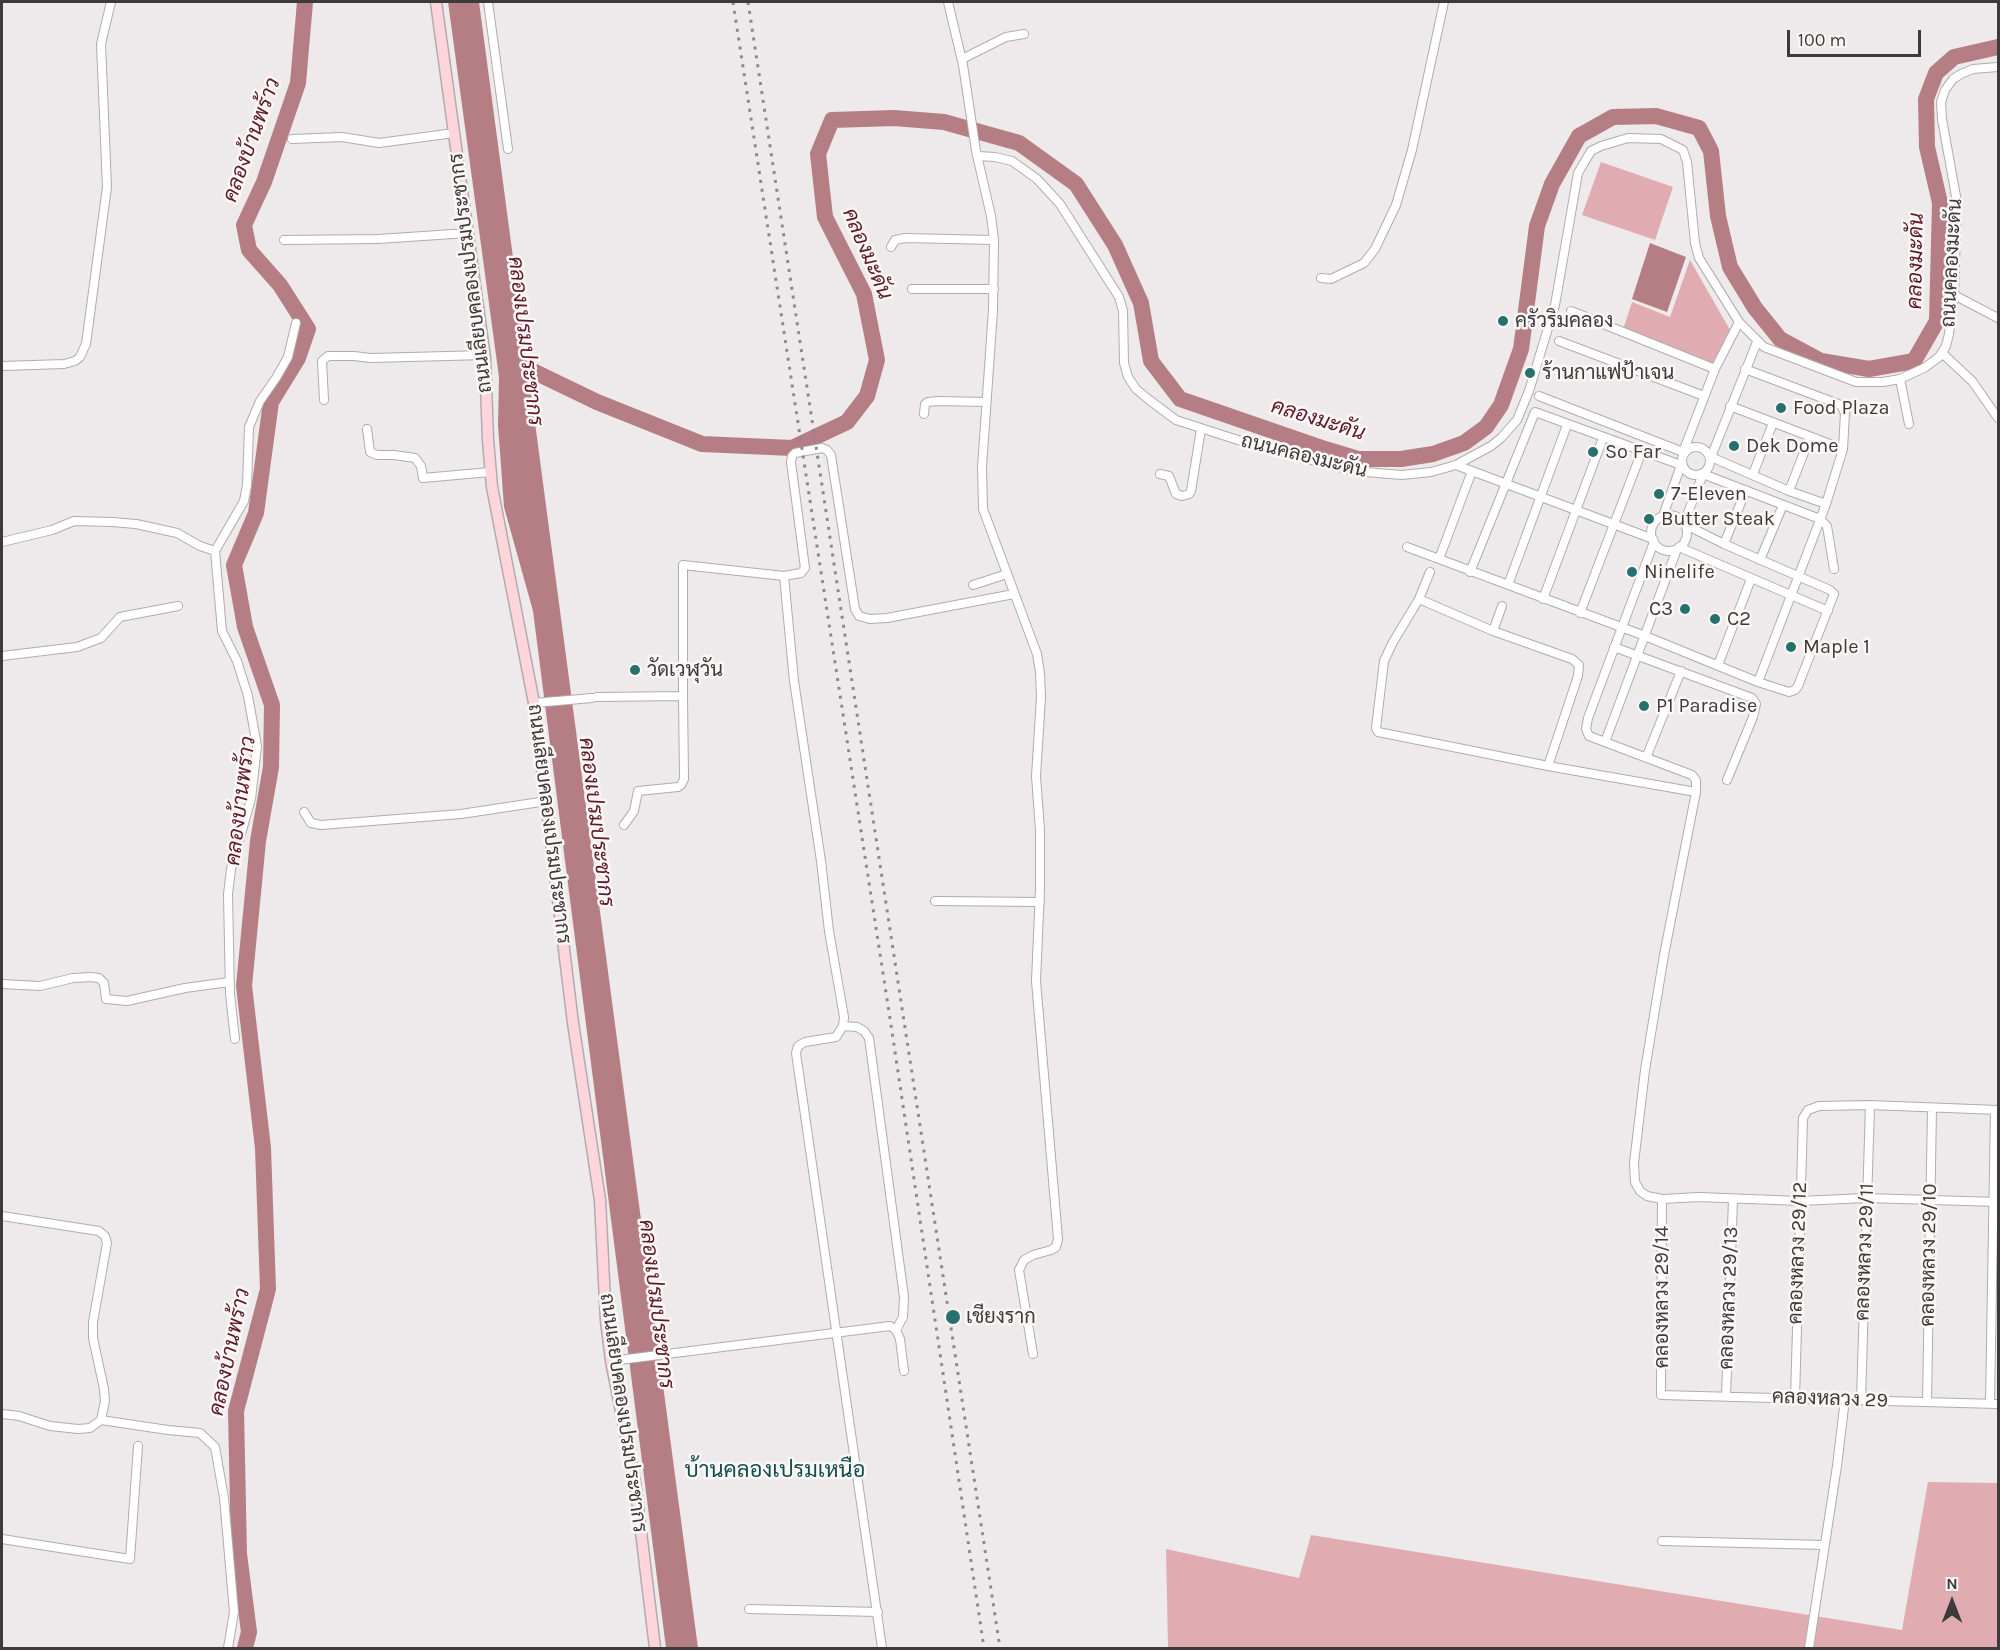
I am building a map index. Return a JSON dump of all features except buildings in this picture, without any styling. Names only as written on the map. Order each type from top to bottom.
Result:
[{"type":"street","points":[[2,366],[64,364],[80,357],[86,344],[107,187],[101,44],[111,2]]},
{"type":"street","name":"ถนนเลียบคลองเปรมประชากร","points":[[436,2],[485,355],[490,472],[495,507],[539,702],[547,801],[573,1023],[600,1200],[606,1321],[617,1360],[635,1482],[655,1648]]},
{"type":"street","points":[[488,2],[508,148]]},
{"type":"street","points":[[948,2],[962,59],[994,240],[994,288],[982,467],[983,508],[1037,654],[1040,673],[1041,697],[1036,776],[1040,830],[1040,902],[1036,981],[1058,1239],[1056,1246],[1051,1250],[1032,1255],[1024,1260],[1019,1270],[1033,1354]]},
{"type":"street","points":[[1321,278],[1331,279],[1364,263],[1375,249],[1396,205],[1412,150],[1444,2]]},
{"type":"street","points":[[962,59],[1006,37],[1024,34]]},
{"type":"street","name":"ถนนคลองมะดัน","points":[[977,153],[1012,161],[1049,191],[1088,245],[1119,297],[1123,311],[1124,363],[1128,377],[1142,394],[1176,420],[1353,471],[1402,475],[1431,472],[1456,465],[1496,442],[1517,420],[1529,392],[1555,304],[1578,173],[1591,152],[1601,146],[1628,138],[1667,141],[1683,150],[1688,162],[1695,243],[1700,258],[1739,322],[1757,342],[1772,352],[1856,382],[1883,382],[1900,379],[1924,368],[1942,353],[1949,334],[1954,295],[1957,202],[1941,102],[1945,90],[1953,79],[1961,74],[1973,69],[1998,67]]},
{"type":"street","points":[[292,139],[342,137],[379,143],[454,133]]},
{"type":"street","points":[[284,240],[378,239],[468,233]]},
{"type":"street","points":[[891,247],[895,240],[905,238],[994,240]]},
{"type":"street","points":[[912,289],[994,288]]},
{"type":"street","points":[[1954,295],[1998,318]]},
{"type":"street","points":[[1571,311],[1715,369]]},
{"type":"street","points":[[1739,322],[1704,396],[1663,516],[1653,525],[1654,540],[1588,718],[1586,729],[1589,736],[1692,775],[1696,780],[1696,792],[1664,955],[1647,1058],[1634,1163],[1635,1182],[1640,1191],[1647,1196],[1662,1199],[1699,1197],[1799,1201],[1866,1198],[1997,1202]]},
{"type":"street","points":[[235,1039],[229,982],[228,894],[251,799],[257,746],[248,696],[237,660],[222,631],[215,551],[244,501],[249,427],[260,401],[288,357],[296,323]]},
{"type":"street","points":[[1559,341],[1704,396]]},
{"type":"street","points":[[1605,742],[1678,548],[1687,535],[1685,524],[1703,474],[1710,464],[1730,406],[1757,342]]},
{"type":"street","points":[[1942,353],[1972,381],[1998,418]]},
{"type":"street","points":[[324,400],[322,361],[328,356],[371,358],[485,355]]},
{"type":"street","points":[[1745,369],[1840,405],[1845,413],[1843,449],[1826,504],[1758,682]]},
{"type":"street","points":[[1900,379],[1909,424]]},
{"type":"street","points":[[1539,396],[1683,452]]},
{"type":"street","points":[[924,414],[925,404],[928,402],[986,402]]},
{"type":"street","points":[[1730,406],[1843,449]]},
{"type":"street","points":[[1470,572],[1504,483],[1535,412],[1681,465],[1694,474],[1703,474],[1820,519],[1827,526],[1834,568]]},
{"type":"street","points":[[1753,474],[1773,423]]},
{"type":"street","points":[[1508,585],[1567,424]]},
{"type":"street","points":[[367,429],[369,449],[372,454],[415,458],[422,466],[423,478],[490,472]]},
{"type":"street","points":[[1160,474],[1169,476],[1176,494],[1182,496],[1189,494],[1201,429]]},
{"type":"street","points":[[1789,491],[1810,437]]},
{"type":"street","points":[[1543,599],[1603,438]]},
{"type":"street","points":[[1683,452],[1689,447],[1694,447],[1707,452],[1711,457],[1789,491],[1826,504]]},
{"type":"street","points":[[624,825],[634,812],[638,791],[678,787],[684,779],[683,565],[784,576],[797,574],[805,568],[792,456],[795,453],[822,448],[831,455],[855,609],[859,616],[870,619],[887,618],[1014,594]]},
{"type":"street","points":[[1580,612],[1642,451]]},
{"type":"street","points":[[1456,465],[1654,540],[1664,550],[1678,548],[1828,611]]},
{"type":"street","points":[[1439,559],[1472,471]]},
{"type":"street","points":[[1724,544],[1746,490]]},
{"type":"street","points":[[1760,560],[1783,504]]},
{"type":"street","points":[[1407,547],[1622,627],[1758,682],[1789,692],[1795,690],[1834,594],[1830,590],[1724,544],[1685,524],[1673,515],[1663,516]]},
{"type":"street","points":[[2,542],[52,530],[74,521],[112,522],[136,524],[177,533],[200,546],[215,551]]},
{"type":"street","points":[[1430,572],[1419,599],[1384,661],[1376,728],[1378,732],[1548,766],[1696,792]]},
{"type":"street","points":[[973,585],[1007,574]]},
{"type":"street","points":[[784,576],[791,658],[829,931],[844,1017],[843,1026],[836,1037],[805,1042],[798,1046],[796,1053],[882,1648]]},
{"type":"street","points":[[1718,664],[1751,579]]},
{"type":"street","points":[[1419,599],[1493,631],[1572,659],[1579,664],[1578,676],[1548,766]]},
{"type":"street","points":[[2,656],[77,647],[101,638],[120,617],[178,606]]},
{"type":"street","points":[[1493,631],[1502,606]]},
{"type":"street","points":[[1614,647],[1752,698],[1756,704],[1753,717],[1727,780]]},
{"type":"street","points":[[1646,758],[1681,671]]},
{"type":"street","points":[[539,702],[682,696]]},
{"type":"street","points":[[304,812],[311,823],[321,825],[461,814],[547,801]]},
{"type":"street","points":[[935,901],[1040,902]]},
{"type":"street","points":[[2,984],[40,986],[72,978],[92,977],[99,978],[104,983],[106,999],[127,1001],[185,988],[229,982]]},
{"type":"street","points":[[843,1026],[857,1027],[869,1038],[904,1297],[903,1317],[896,1330]]},
{"type":"street","points":[[1870,1105],[1997,1110],[1994,1404]]},
{"type":"street","name":"คลองหลวง 29/12","points":[[1795,1398],[1803,1118],[1808,1110],[1819,1106],[1870,1105]]},
{"type":"street","name":"คลองหลวง 29/11","points":[[1861,1400],[1870,1105]]},
{"type":"street","name":"คลองหลวง 29/10","points":[[1927,1402],[1932,1108]]},
{"type":"street","name":"คลองหลวง 29/14","points":[[1661,1395],[1662,1199]]},
{"type":"street","name":"คลองหลวง 29/13","points":[[1726,1396],[1733,1199]]},
{"type":"street","points":[[2,1216],[99,1231],[105,1236],[107,1244],[93,1322],[93,1338],[105,1401],[101,1420],[90,1428],[78,1429],[50,1426],[19,1416],[2,1414]]},
{"type":"street","points":[[617,1360],[891,1326],[896,1330],[900,1340],[903,1371]]},
{"type":"street","name":"คลองหลวง 29","points":[[1661,1395],[1994,1404]]},
{"type":"street","points":[[1809,1648],[1845,1399]]},
{"type":"street","points":[[101,1420],[162,1430],[200,1433],[214,1447],[224,1498],[234,1612],[228,1648]]},
{"type":"street","points":[[2,1539],[130,1559],[138,1446]]},
{"type":"street","points":[[1662,1541],[1825,1545]]},
{"type":"street","points":[[749,1609],[878,1612]]},
{"type":"shaded area","name":"คลองเปรมประชากร","points":[[448,2],[479,2],[698,1648],[666,1648],[533,611],[504,507],[498,425],[499,377]]},
{"type":"shaded area","points":[[1601,162],[1673,187],[1655,240],[1582,215]]},
{"type":"shaded area","points":[[1650,243],[1686,257],[1667,312],[1632,299]]},
{"type":"shaded area","points":[[1690,260],[1730,330],[1712,366],[1623,330],[1632,302],[1670,317]]},
{"type":"shaded area","points":[[1928,1482],[1998,1483],[1998,1648],[1168,1648],[1166,1549],[1299,1578],[1311,1535],[1902,1630]]},
{"type":"waterway","name":"คลองบ้านพร้าว","points":[[245,1648],[249,1632],[239,1554],[236,1411],[268,1289],[263,1148],[244,986],[258,841],[271,767],[272,705],[245,627],[234,565],[256,513],[271,402],[298,358],[308,329],[280,285],[249,250],[244,225],[264,182],[298,83],[305,2]]},
{"type":"waterway","name":"คลองมะดัน","points":[[512,361],[597,402],[702,444],[792,448],[847,422],[867,396],[877,360],[864,294],[825,217],[818,154],[832,120],[894,118],[944,122],[1019,143],[1076,184],[1115,245],[1141,303],[1151,361],[1180,399],[1358,459],[1401,459],[1433,454],[1464,443],[1486,427],[1501,405],[1521,349],[1537,226],[1552,184],[1579,136],[1613,117],[1656,116],[1699,128],[1711,151],[1718,216],[1730,267],[1755,308],[1780,339],[1821,361],[1869,369],[1914,361],[1937,321],[1940,203],[1927,147],[1926,99],[1936,73],[1954,57],[1998,47]]},
{"type":"railway","points":[[733,2],[891,1025],[984,1648]]},
{"type":"railway","points":[[748,2],[1000,1648]]},
{"type":"place","name":"ครัวริมคลอง","points":[[1503,321]]},
{"type":"place","name":"ร้านกาแฟป้าเจน","points":[[1530,373]]},
{"type":"place","name":"Food Plaza","points":[[1781,408]]},
{"type":"place","name":"Dek Dome","points":[[1734,446]]},
{"type":"place","name":"So Far","points":[[1593,452]]},
{"type":"place","name":"7-Eleven","points":[[1659,494]]},
{"type":"place","name":"Butter Steak","points":[[1649,519]]},
{"type":"place","name":"Ninelife","points":[[1632,572]]},
{"type":"place","name":"C3","points":[[1685,609]]},
{"type":"place","name":"C2","points":[[1715,619]]},
{"type":"place","name":"Maple 1","points":[[1791,647]]},
{"type":"place","name":"วัดเวฬุวัน","points":[[635,670]]},
{"type":"place","name":"P1 Paradise","points":[[1644,706]]},
{"type":"place","name":"เชียงราก","points":[[953,1317]]},
{"type":"district","name":"บ้านคลองเปรมเหนือ","points":[[775,1471]]}]
